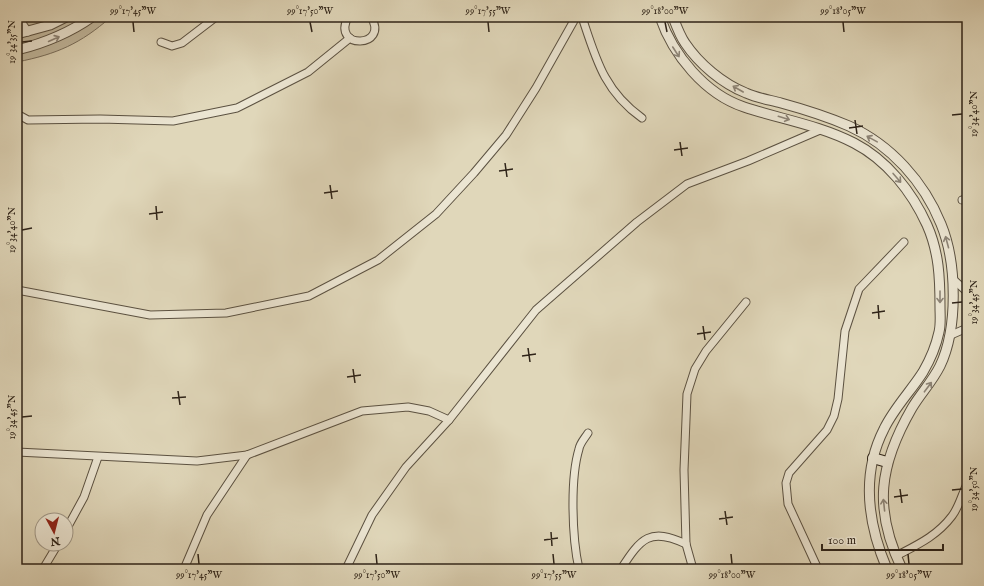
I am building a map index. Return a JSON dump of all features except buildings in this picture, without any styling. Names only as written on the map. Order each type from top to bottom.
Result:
[{"type":"main road","points":[[873,458],[887,462]]},
{"type":"street","points":[[18,17],[28,32]]},
{"type":"street","points":[[17,34],[50,25],[66,17]]},
{"type":"street","points":[[17,50],[44,43],[73,31],[92,17]]},
{"type":"street","points":[[161,42],[172,46],[182,43],[216,17]]},
{"type":"street","points":[[348,17],[345,24],[345,32],[350,38],[359,42],[368,40],[374,33],[375,23],[372,17]]},
{"type":"street","points":[[17,290],[150,315],[226,313],[309,296],[378,260],[436,214],[474,173],[506,135],[536,88],[576,17]]},
{"type":"street","points":[[582,17],[596,58],[609,86],[626,106],[642,118]]},
{"type":"street","points":[[660,17],[666,35],[679,56],[697,77],[721,94],[742,106],[820,130],[855,143],[879,160],[898,178],[915,202],[928,226],[937,253],[940,280],[940,330],[935,346],[922,372],[884,429],[873,458],[869,490],[872,522],[887,569]]},
{"type":"street","points":[[673,17],[684,42],[698,59],[721,79],[746,93],[783,103],[849,126],[878,142],[901,162],[930,202],[942,226],[948,248],[953,279],[951,335],[941,364],[931,383],[913,406],[895,438],[887,462],[882,490],[886,528],[902,569]]},
{"type":"street","points":[[17,114],[28,120],[100,119],[173,121],[237,108],[308,72],[350,38]]},
{"type":"street","points":[[346,569],[372,515],[406,467],[449,420],[536,310],[637,222],[687,184],[748,161],[820,130]]},
{"type":"street","points":[[818,569],[788,504],[786,483],[789,473],[827,430],[834,416],[838,399],[845,331],[859,289],[904,242]]},
{"type":"street","points":[[953,279],[967,292]]},
{"type":"street","points":[[693,569],[686,544],[684,470],[687,394],[695,369],[706,351],[746,302]]},
{"type":"street","points":[[951,335],[967,328]]},
{"type":"street","points":[[17,452],[197,461],[247,455],[362,411],[408,407],[429,411],[449,420]]},
{"type":"street","points":[[579,569],[575,533],[575,472],[579,447],[588,433]]},
{"type":"street","points":[[184,569],[207,515],[247,455]]},
{"type":"street","points":[[74,515],[84,497],[98,456]]},
{"type":"street","points":[[896,556],[924,542],[937,532],[953,515],[967,484]]},
{"type":"street","points":[[621,569],[636,547],[652,536],[670,536],[686,544]]},
{"type":"street","points":[[43,569],[53,552]]},
{"type":"shaded area","points":[[17,17],[111,17],[89,34],[67,47],[17,62]]}]
